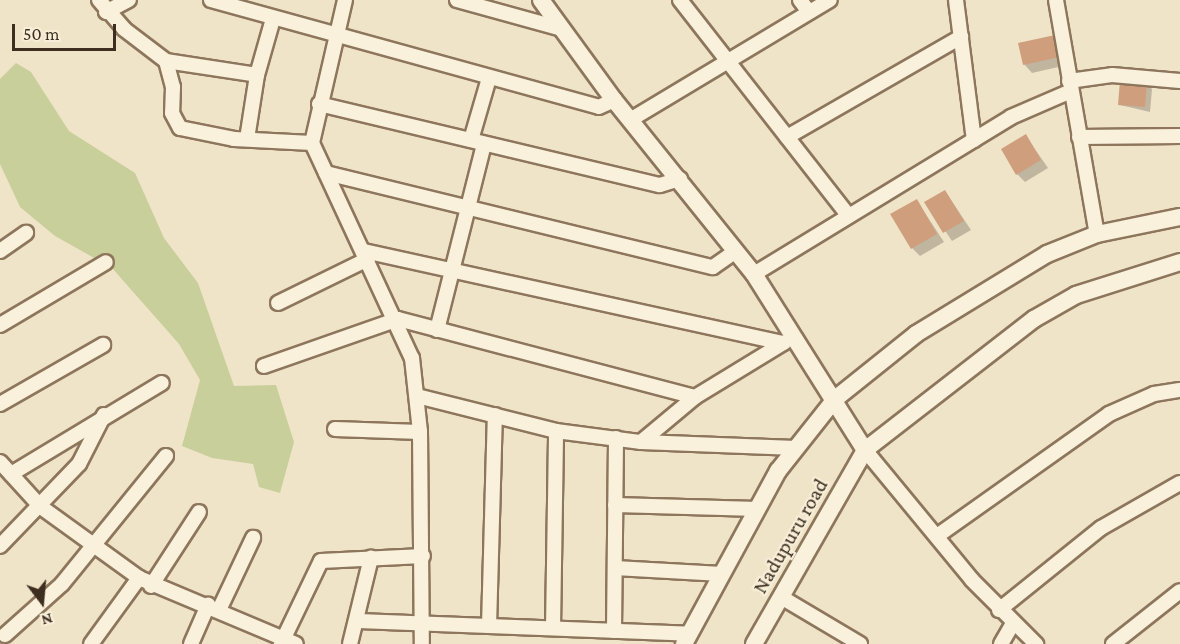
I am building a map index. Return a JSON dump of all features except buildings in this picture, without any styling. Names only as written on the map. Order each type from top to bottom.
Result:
[{"type":"street","points":[[103,6],[129,0]]},
{"type":"street","points":[[211,0],[335,38],[599,107],[614,100]]},
{"type":"street","points":[[345,0],[319,104],[312,143],[398,320],[412,358],[420,432],[424,625],[422,644]]},
{"type":"street","points":[[457,0],[562,29]]},
{"type":"street","points":[[541,0],[614,100],[680,179],[754,274],[789,340],[835,399],[865,450],[999,610],[1036,644]]},
{"type":"street","points":[[680,0],[848,215]]},
{"type":"street","points":[[800,0],[809,12]]},
{"type":"street","points":[[630,120],[830,0]]},
{"type":"street","points":[[956,0],[974,140]]},
{"type":"street","points":[[1056,0],[1097,234]]},
{"type":"street","points":[[103,6],[166,61],[257,75]]},
{"type":"street","points":[[247,139],[257,75],[273,19]]},
{"type":"street","points":[[787,137],[961,38]]},
{"type":"street","points":[[166,61],[173,87],[172,113],[180,128],[247,139],[312,143]]},
{"type":"street","points":[[754,274],[974,140],[1070,86],[1112,75],[1180,81]]},
{"type":"street","points":[[437,330],[468,207],[489,78]]},
{"type":"street","points":[[319,104],[660,185],[680,179]]},
{"type":"street","points":[[1079,137],[1180,136]]},
{"type":"street","points":[[326,173],[713,267],[736,251]]},
{"type":"street","points":[[359,621],[614,631],[687,639],[758,509],[796,448],[835,399],[969,298],[1047,254],[1097,234],[1180,217]]},
{"type":"street","points":[[0,251],[26,233]]},
{"type":"street","points":[[278,303],[366,255],[789,340]]},
{"type":"street","points":[[0,325],[105,262]]},
{"type":"street","points":[[865,450],[1034,319],[1076,295],[1180,262]]},
{"type":"street","points":[[264,366],[398,320],[695,397]]},
{"type":"street","points":[[641,442],[695,397],[789,340]]},
{"type":"street","points":[[0,404],[103,345]]},
{"type":"street","points":[[11,474],[104,415],[162,383]]},
{"type":"street","points":[[937,536],[1109,414],[1154,394],[1180,390]]},
{"type":"street","points":[[417,396],[556,431],[641,442],[796,448]]},
{"type":"street","points":[[0,546],[41,507],[92,446],[104,415]]},
{"type":"street","points":[[489,626],[495,415]]},
{"type":"street","points":[[335,429],[420,432]]},
{"type":"street","points":[[553,628],[556,431]]},
{"type":"street","points":[[614,631],[616,438]]},
{"type":"street","name":"Nadupuru road","points":[[754,644],[865,450]]},
{"type":"street","points":[[6,635],[62,584],[166,456]]},
{"type":"street","points":[[0,462],[41,507],[92,546],[145,582],[213,607],[281,640],[296,644]]},
{"type":"street","points":[[999,610],[1101,528],[1180,483]]},
{"type":"street","points":[[615,505],[758,509]]},
{"type":"street","points":[[91,644],[145,582],[199,512]]},
{"type":"street","points":[[191,644],[253,538]]},
{"type":"street","points":[[281,640],[321,561],[423,556]]},
{"type":"street","points":[[350,644],[359,621],[370,558]]},
{"type":"street","points":[[615,568],[722,574]]},
{"type":"street","points":[[1113,644],[1180,591]]},
{"type":"street","points":[[781,597],[860,644]]},
{"type":"street","points":[[1001,644],[1013,623]]},
{"type":"green space","points":[[16,63],[31,72],[69,131],[135,173],[164,238],[198,283],[234,386],[276,385],[294,442],[280,493],[259,487],[253,464],[212,458],[182,446],[200,380],[179,344],[112,268],[55,236],[20,207],[0,164],[0,79]]}]
